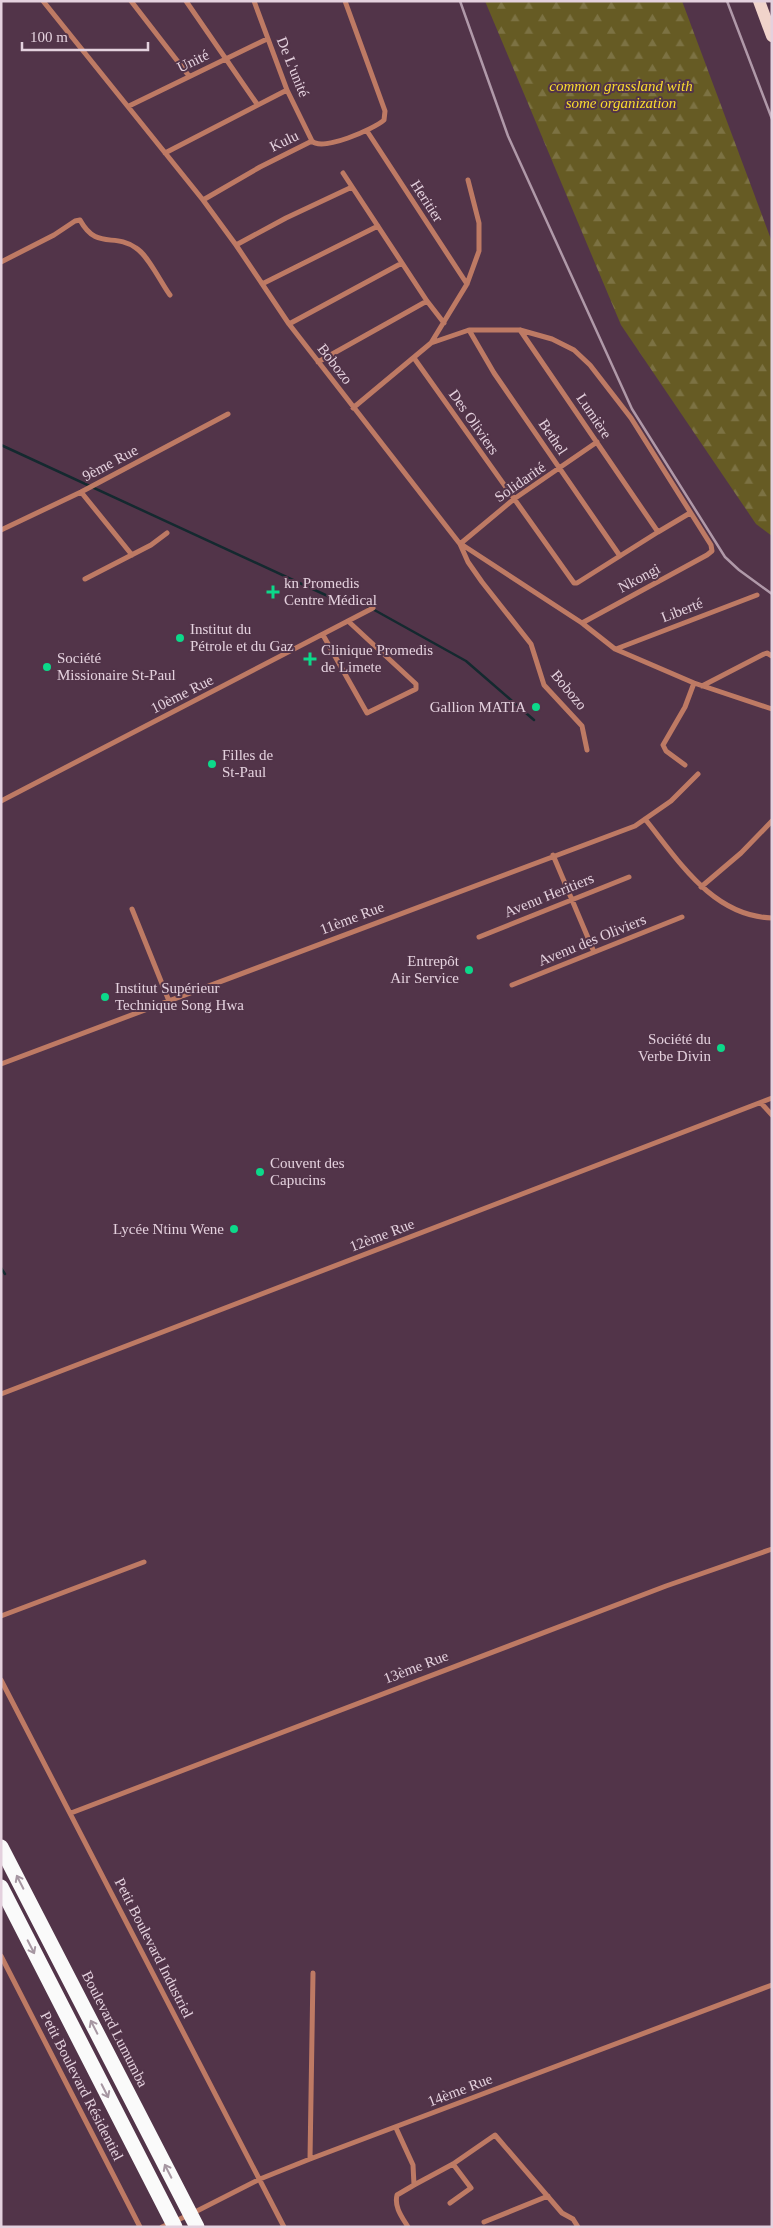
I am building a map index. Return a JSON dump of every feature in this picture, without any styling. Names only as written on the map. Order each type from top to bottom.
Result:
[{"type":"highway","name":"Boulevard Lumumba","points":[[1,1847],[194,2221]]},
{"type":"highway","points":[[1,1887],[170,2225]]},
{"type":"main road","points":[[759,1],[772,36]]},
{"type":"street","name":"Bobozo","points":[[43,1],[203,200],[289,324],[460,544],[468,562],[482,582],[531,644],[544,685],[582,726],[587,750]]},
{"type":"street","points":[[131,1],[189,76]]},
{"type":"street","points":[[186,1],[257,104]]},
{"type":"street","name":"De L'unité","points":[[254,1],[287,90],[312,142]]},
{"type":"street","name":"Kulu","points":[[203,200],[260,167],[312,142],[319,145],[328,144],[367,131],[386,117],[345,1]]},
{"type":"street","name":"Unité","points":[[129,106],[267,39]]},
{"type":"street","points":[[164,153],[287,90]]},
{"type":"street","name":"Heritier","points":[[367,131],[467,284]]},
{"type":"street","points":[[343,173],[444,323]]},
{"type":"street","points":[[353,408],[431,343],[467,284],[479,251],[479,223],[468,180]]},
{"type":"street","points":[[236,245],[286,218],[352,187]]},
{"type":"street","points":[[1,262],[80,220],[86,231],[94,238],[130,244],[138,249],[170,295]]},
{"type":"street","points":[[262,284],[378,226]]},
{"type":"street","points":[[289,324],[402,263]]},
{"type":"street","points":[[318,362],[428,301]]},
{"type":"street","points":[[431,343],[469,330],[520,330],[552,339],[574,350],[590,365],[631,418],[690,513],[578,583],[574,583],[514,499]]},
{"type":"street","name":"Bethel","points":[[469,330],[494,373],[620,556]]},
{"type":"street","name":"Lumière","points":[[520,330],[658,532]]},
{"type":"street","name":"Des Oliviers","points":[[414,358],[514,499]]},
{"type":"street","name":"9ème Rue","points":[[1,530],[81,492],[228,414]]},
{"type":"street","name":"Solidarité","points":[[460,544],[514,499],[560,469],[596,442]]},
{"type":"street","points":[[81,492],[132,554]]},
{"type":"street","name":"Nkongi","points":[[582,623],[712,551],[711,545],[690,513]]},
{"type":"street","points":[[86,578],[151,545],[167,533]]},
{"type":"street","points":[[460,544],[582,623],[615,649],[694,683],[772,709]]},
{"type":"street","name":"Liberté","points":[[615,649],[757,595]]},
{"type":"street","name":"10ème Rue","points":[[1,801],[373,608]]},
{"type":"street","points":[[323,635],[367,712],[416,689],[416,684],[348,622]]},
{"type":"street","points":[[702,686],[764,654],[767,653],[772,656]]},
{"type":"street","points":[[685,765],[666,751],[663,745],[685,707],[694,683]]},
{"type":"street","name":"11ème Rue","points":[[1,1064],[634,826],[671,800],[698,774]]},
{"type":"street","points":[[645,819],[701,887],[716,900],[732,909],[772,918]]},
{"type":"street","points":[[701,887],[741,853],[772,821]]},
{"type":"street","points":[[553,855],[594,952]]},
{"type":"street","name":"Avenu Heritiers","points":[[479,937],[629,877]]},
{"type":"street","points":[[132,909],[169,1001]]},
{"type":"street","name":"Avenu des Oliviers","points":[[512,985],[682,917]]},
{"type":"street","name":"12ème Rue","points":[[1,1394],[772,1098]]},
{"type":"street","points":[[762,1103],[772,1115]]},
{"type":"street","name":"13ème Rue","points":[[71,1813],[666,1586],[772,1548]]},
{"type":"street","points":[[1,1616],[144,1562]]},
{"type":"street","name":"Petit Boulevard Industriel","points":[[1,1680],[284,2227]]},
{"type":"street","name":"Petit Boulevard Résidentiel","points":[[1,1956],[140,2227]]},
{"type":"street","points":[[310,2159],[313,1973]]},
{"type":"street","name":"14ème Rue","points":[[170,2225],[194,2221],[260,2179],[310,2159],[772,1985]]},
{"type":"street","points":[[396,2128],[413,2165],[414,2185]]},
{"type":"street","points":[[408,2227],[397,2208],[397,2196],[453,2164],[495,2135],[562,2214],[573,2219],[578,2227]]},
{"type":"street","points":[[450,2203],[471,2188],[453,2164]]},
{"type":"street","points":[[484,2222],[548,2196]]},
{"type":"green space","name":"common grassland with some organization","points":[[485,1],[682,1],[772,242],[772,536],[756,524],[621,325]]},
{"type":"waterway","points":[[1,445],[345,604],[360,602],[466,661],[534,720]]},
{"type":"waterway","points":[[1,1268],[5,1274]]},
{"type":"railway","points":[[460,1],[508,136],[632,409],[725,557],[739,570],[772,594]]},
{"type":"railway","points":[[727,1],[772,119]]},
{"type":"place","name":"kn Promedis Centre Médical","points":[[273,592]]},
{"type":"place","name":"Institut du Pétrole et du Gaz","points":[[180,638]]},
{"type":"place","name":"Clinique Promedis de Limete","points":[[310,659]]},
{"type":"place","name":"Société Missionaire St-Paul","points":[[47,667]]},
{"type":"place","name":"Gallion MATIA","points":[[536,707]]},
{"type":"place","name":"Filles de St-Paul","points":[[212,764]]},
{"type":"place","name":"Entrepôt Air Service","points":[[469,970]]},
{"type":"place","name":"Institut Supérieur Technique Song Hwa","points":[[105,997]]},
{"type":"place","name":"Société du Verbe Divin","points":[[721,1048]]},
{"type":"place","name":"Couvent des Capucins","points":[[260,1172]]},
{"type":"place","name":"Lycée Ntinu Wene","points":[[234,1229]]}]
